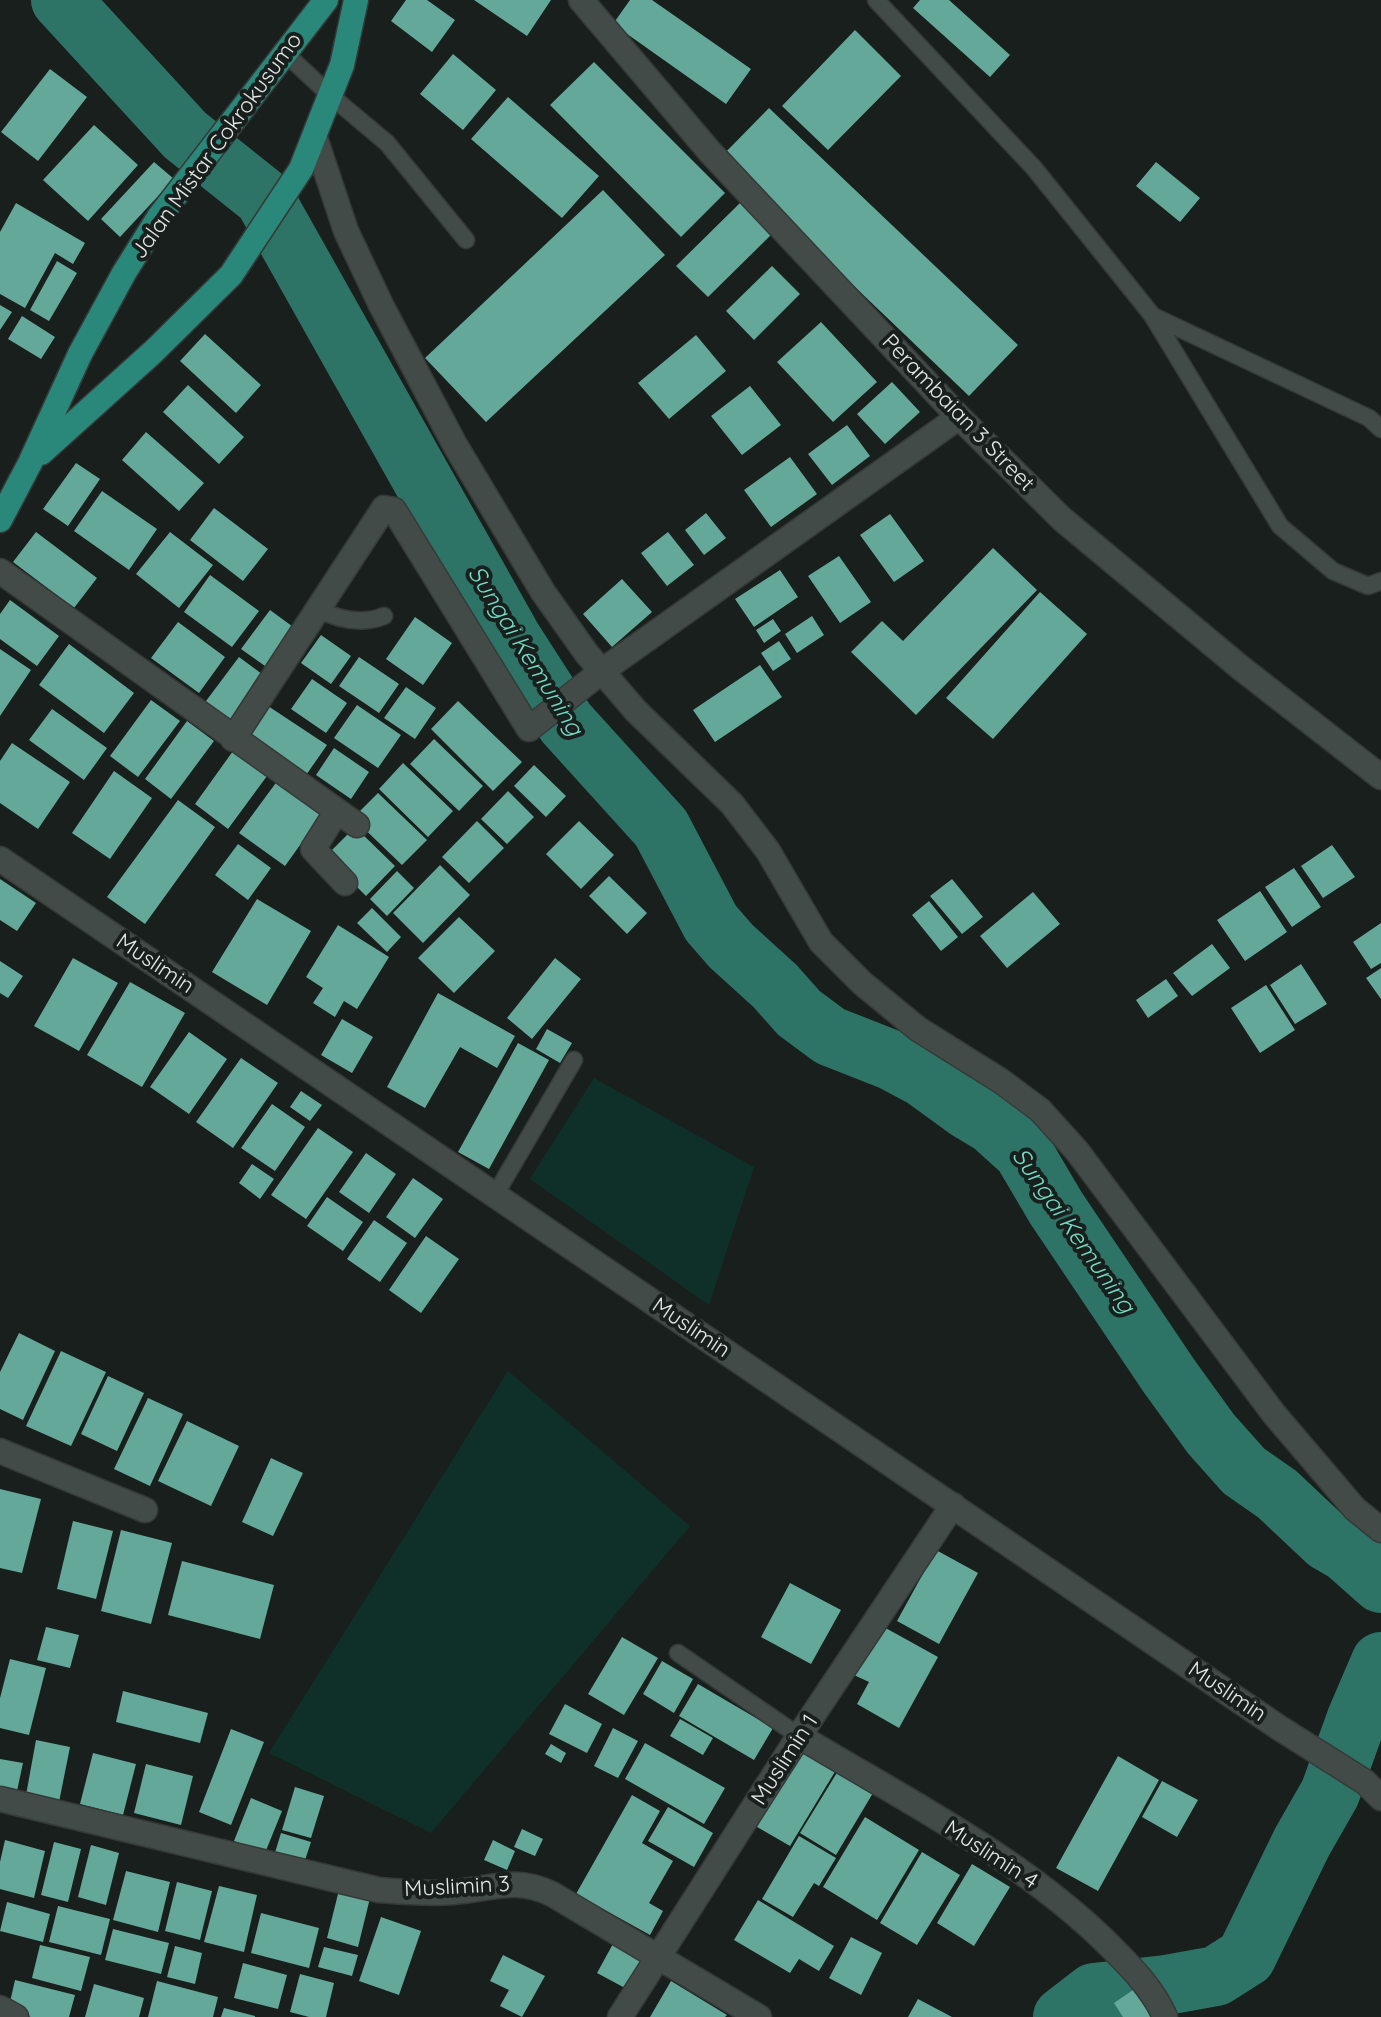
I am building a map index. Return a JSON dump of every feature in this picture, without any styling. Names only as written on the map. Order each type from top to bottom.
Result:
[{"type":"main road","name":"Jalan Mistar Cokrokusumo","points":[[0,520],[80,354],[159,217],[326,0]]},
{"type":"main road","points":[[30,463],[153,352],[231,275],[301,169],[342,65],[356,0]]},
{"type":"street","name":"Perambaian 3 Street","points":[[581,0],[710,152],[959,417],[1062,519],[1241,668],[1381,777]]},
{"type":"street","points":[[315,138],[346,231],[381,305],[455,445],[543,592],[587,654],[593,679],[636,711],[732,804],[768,851],[821,942],[862,983],[918,1029],[1001,1081],[1040,1110],[1077,1151],[1274,1414],[1355,1509],[1381,1530]]},
{"type":"street","points":[[233,739],[384,508],[394,510],[529,729],[593,679],[959,417]]},
{"type":"street","points":[[0,571],[357,825]]},
{"type":"street","points":[[337,811],[313,849],[345,883]]},
{"type":"street","name":"Muslimin","points":[[0,859],[1373,1790]]},
{"type":"street","points":[[0,1451],[145,1510]]},
{"type":"street","name":"Muslimin 1","points":[[620,2017],[799,1736],[953,1505]]},
{"type":"street","name":"Muslimin 4","points":[[799,1736],[1004,1860],[1067,1907],[1127,1964],[1162,2010]]},
{"type":"street","name":"Muslimin 3","points":[[0,1799],[379,1890],[453,1892],[526,1884],[552,1894],[759,2017]]},
{"type":"street","points":[[0,2008],[16,2017]]},
{"type":"lane","points":[[876,0],[1034,168],[1152,315],[1280,526],[1333,571],[1368,586],[1381,581]]},
{"type":"lane","points":[[285,53],[387,143],[466,240]]},
{"type":"lane","points":[[1152,315],[1369,418],[1381,429]]},
{"type":"lane","points":[[318,609],[335,618],[355,621],[371,621],[384,616]]},
{"type":"lane","points":[[495,1195],[574,1060]]},
{"type":"lane","points":[[678,1653],[799,1736]]},
{"type":"green space","points":[[594,1078],[754,1167],[709,1305],[530,1179]]},
{"type":"green space","points":[[508,1371],[690,1526],[431,1833],[269,1753]]},
{"type":"building","points":[[406,0],[427,0],[455,20],[432,52],[391,21]]},
{"type":"building","points":[[474,0],[551,0],[527,36]]},
{"type":"building","points":[[630,0],[652,0],[751,69],[726,104],[613,24]]},
{"type":"building","points":[[920,0],[949,0],[1010,55],[990,77],[913,8]]},
{"type":"building","points":[[855,30],[901,76],[828,150],[782,106]]},
{"type":"building","points":[[453,54],[496,90],[463,130],[420,94]]},
{"type":"building","points":[[594,62],[725,193],[681,237],[550,105]]},
{"type":"building","points":[[50,69],[87,97],[38,161],[1,132]]},
{"type":"building","points":[[508,97],[599,176],[562,218],[471,139]]},
{"type":"building","points":[[769,108],[1018,345],[969,396],[720,158]]},
{"type":"building","points":[[94,125],[138,165],[88,221],[43,180]]},
{"type":"building","points":[[154,162],[174,179],[120,237],[101,219]]},
{"type":"building","points":[[1156,162],[1200,198],[1180,222],[1136,186]]},
{"type":"building","points":[[603,190],[665,255],[486,422],[425,358]]},
{"type":"building","points":[[16,203],[85,243],[73,264],[55,253],[25,308],[0,294],[0,232]]},
{"type":"building","points":[[740,203],[772,234],[708,297],[676,266]]},
{"type":"building","points":[[57,261],[77,273],[49,321],[30,310]]},
{"type":"building","points":[[772,266],[800,294],[754,340],[726,311]]},
{"type":"building","points":[[0,305],[12,312],[0,330]]},
{"type":"building","points":[[22,316],[55,337],[41,359],[8,339]]},
{"type":"building","points":[[821,322],[877,382],[833,422],[777,362]]},
{"type":"building","points":[[205,334],[261,385],[236,413],[180,361]]},
{"type":"building","points":[[696,335],[726,371],[669,419],[638,383]]},
{"type":"building","points":[[892,382],[920,412],[885,444],[857,414]]},
{"type":"building","points":[[188,385],[244,437],[219,464],[163,412]]},
{"type":"building","points":[[750,386],[781,425],[742,455],[711,416]]},
{"type":"building","points":[[847,425],[870,456],[832,485],[808,454]]},
{"type":"building","points":[[146,432],[204,483],[179,511],[122,460]]},
{"type":"building","points":[[790,457],[817,494],[771,527],[744,490]]},
{"type":"building","points":[[76,463],[100,479],[68,526],[43,509]]},
{"type":"building","points":[[102,491],[157,529],[129,570],[74,531]]},
{"type":"building","points":[[214,508],[268,549],[243,581],[190,540]]},
{"type":"building","points":[[706,513],[726,538],[704,555],[685,530]]},
{"type":"building","points":[[890,514],[924,561],[894,582],[860,535]]},
{"type":"building","points":[[36,532],[97,578],[74,608],[13,562]]},
{"type":"building","points":[[170,532],[213,565],[179,608],[136,574]]},
{"type":"building","points":[[668,532],[694,565],[667,586],[641,553]]},
{"type":"building","points":[[993,548],[1037,590],[916,715],[851,652],[882,621],[903,641]]},
{"type":"building","points":[[839,556],[871,602],[840,623],[808,576]]},
{"type":"building","points":[[780,570],[798,597],[754,627],[735,599]]},
{"type":"building","points":[[210,575],[259,611],[232,647],[184,612]]},
{"type":"building","points":[[622,579],[652,612],[612,647],[583,614]]},
{"type":"building","points":[[1040,592],[1087,634],[993,739],[946,698]]},
{"type":"building","points":[[10,600],[59,636],[37,666],[0,639],[0,614]]},
{"type":"building","points":[[270,610],[300,632],[272,671],[241,649]]},
{"type":"building","points":[[812,616],[824,635],[797,653],[785,634]]},
{"type":"building","points":[[415,617],[452,643],[423,685],[386,659]]},
{"type":"building","points":[[773,619],[781,631],[764,643],[756,630]]},
{"type":"building","points":[[178,622],[225,657],[199,693],[151,658]]},
{"type":"building","points":[[321,635],[351,656],[331,684],[301,663]]},
{"type":"building","points":[[779,641],[791,659],[773,671],[761,653]]},
{"type":"building","points":[[69,644],[134,693],[104,733],[39,685]]},
{"type":"building","points":[[0,649],[31,670],[0,716]]},
{"type":"building","points":[[239,657],[266,677],[231,725],[203,705]]},
{"type":"building","points":[[359,657],[399,684],[379,713],[339,686]]},
{"type":"building","points":[[760,665],[782,697],[715,742],[693,710]]},
{"type":"building","points":[[312,679],[347,703],[326,733],[291,709]]},
{"type":"building","points":[[406,687],[436,708],[415,739],[384,718]]},
{"type":"building","points":[[151,700],[180,721],[138,777],[110,756]]},
{"type":"building","points":[[458,701],[522,762],[493,791],[431,729]]},
{"type":"building","points":[[357,705],[401,735],[378,768],[334,738]]},
{"type":"building","points":[[268,706],[327,745],[304,778],[246,738]]},
{"type":"building","points":[[52,709],[107,748],[84,780],[29,740]]},
{"type":"building","points":[[187,721],[214,741],[171,799],[145,779]]},
{"type":"building","points":[[434,739],[483,786],[459,811],[410,764]]},
{"type":"building","points":[[12,743],[70,782],[38,829],[0,803],[0,761]]},
{"type":"building","points":[[334,748],[369,772],[351,799],[316,775]]},
{"type":"building","points":[[233,751],[267,776],[228,829],[195,804]]},
{"type":"building","points":[[403,763],[453,811],[428,837],[379,789]]},
{"type":"building","points":[[534,765],[566,796],[546,817],[514,786]]},
{"type":"building","points":[[114,771],[152,798],[110,859],[72,833]]},
{"type":"building","points":[[278,780],[323,813],[285,866],[239,833]]},
{"type":"building","points":[[508,791],[534,817],[507,844],[481,819]]},
{"type":"building","points":[[378,793],[427,840],[402,865],[353,818]]},
{"type":"building","points":[[178,800],[215,827],[145,924],[107,897]]},
{"type":"building","points":[[477,821],[504,848],[469,883],[442,857]]},
{"type":"building","points":[[579,821],[614,855],[581,889],[546,854]]},
{"type":"building","points":[[355,827],[395,866],[366,896],[326,856]]},
{"type":"building","points":[[238,844],[271,868],[248,900],[215,875]]},
{"type":"building","points":[[1332,845],[1355,877],[1323,898],[1301,866]]},
{"type":"building","points":[[440,865],[470,895],[423,943],[393,913]]},
{"type":"building","points":[[1294,868],[1321,907],[1292,927],[1265,887]]},
{"type":"building","points":[[397,871],[414,888],[387,916],[370,899]]},
{"type":"building","points":[[609,876],[647,913],[627,934],[589,896]]},
{"type":"building","points":[[0,879],[36,903],[17,931],[0,920]]},
{"type":"building","points":[[952,879],[983,917],[962,934],[930,896]]},
{"type":"building","points":[[1260,891],[1287,932],[1245,961],[1217,920]]},
{"type":"building","points":[[1033,892],[1060,924],[1007,968],[980,936]]},
{"type":"building","points":[[257,899],[311,931],[267,1005],[212,972]]},
{"type":"building","points":[[929,901],[958,937],[941,951],[912,915]]},
{"type":"building","points":[[372,908],[401,937],[387,952],[357,923]]},
{"type":"building","points":[[459,917],[495,951],[454,993],[418,958]]},
{"type":"building","points":[[1381,923],[1381,963],[1371,969],[1353,942]]},
{"type":"building","points":[[338,925],[389,957],[357,1009],[344,1001],[335,1017],[313,1003],[323,988],[306,977]]},
{"type":"building","points":[[1212,944],[1230,968],[1192,996],[1173,973]]},
{"type":"building","points":[[73,958],[118,983],[79,1051],[34,1026]]},
{"type":"building","points":[[555,958],[581,979],[532,1039],[507,1018]]},
{"type":"building","points":[[0,961],[23,976],[8,998],[0,993]]},
{"type":"building","points":[[1301,964],[1327,1004],[1295,1024],[1270,985]]},
{"type":"building","points":[[1381,968],[1381,999],[1366,978]]},
{"type":"building","points":[[1166,979],[1178,996],[1148,1018],[1136,1000]]},
{"type":"building","points":[[130,982],[185,1013],[142,1087],[87,1055]]},
{"type":"building","points":[[1266,985],[1295,1030],[1260,1053],[1231,1008]]},
{"type":"building","points":[[438,993],[515,1036],[497,1068],[460,1047],[425,1108],[387,1087]]},
{"type":"building","points":[[342,1019],[373,1037],[352,1073],[321,1055]]},
{"type":"building","points":[[547,1029],[572,1043],[560,1063],[536,1049]]},
{"type":"building","points":[[189,1032],[227,1059],[189,1114],[150,1087]]},
{"type":"building","points":[[518,1043],[549,1060],[489,1169],[458,1152]]},
{"type":"building","points":[[241,1058],[278,1083],[233,1148],[196,1122]]},
{"type":"building","points":[[301,1091],[322,1105],[310,1121],[290,1107]]},
{"type":"building","points":[[272,1104],[305,1127],[275,1171],[241,1148]]},
{"type":"building","points":[[318,1128],[353,1152],[306,1219],[271,1195]]},
{"type":"building","points":[[366,1153],[396,1174],[369,1213],[339,1192]]},
{"type":"building","points":[[252,1164],[274,1179],[260,1199],[239,1183]]},
{"type":"building","points":[[413,1178],[443,1199],[415,1238],[386,1217]]},
{"type":"building","points":[[327,1197],[363,1222],[343,1251],[307,1226]]},
{"type":"building","points":[[374,1220],[407,1243],[380,1282],[347,1259]]},
{"type":"building","points":[[426,1236],[459,1259],[421,1313],[389,1290]]},
{"type":"building","points":[[19,1333],[55,1351],[23,1420],[0,1409],[0,1372]]},
{"type":"building","points":[[61,1351],[106,1372],[71,1446],[26,1426]]},
{"type":"building","points":[[108,1376],[144,1393],[117,1451],[81,1434]]},
{"type":"building","points":[[148,1398],[183,1414],[150,1486],[114,1469]]},
{"type":"building","points":[[187,1421],[239,1446],[211,1506],[158,1481]]},
{"type":"building","points":[[271,1458],[303,1473],[273,1536],[242,1522]]},
{"type":"building","points":[[0,1489],[41,1499],[22,1573],[0,1568]]},
{"type":"building","points":[[73,1521],[113,1531],[96,1599],[57,1589]]},
{"type":"building","points":[[121,1530],[172,1543],[151,1624],[101,1611]]},
{"type":"building","points":[[936,1550],[978,1573],[939,1644],[897,1621]]},
{"type":"building","points":[[182,1561],[274,1585],[260,1639],[168,1615]]},
{"type":"building","points":[[790,1583],[841,1610],[811,1664],[761,1637]]},
{"type":"building","points":[[882,1626],[938,1657],[899,1728],[857,1704],[869,1682],[854,1675]]},
{"type":"building","points":[[46,1627],[79,1635],[70,1668],[37,1660]]},
{"type":"building","points":[[622,1637],[658,1658],[624,1715],[588,1694]]},
{"type":"building","points":[[10,1659],[46,1668],[29,1735],[0,1728],[0,1698]]},
{"type":"building","points":[[662,1661],[693,1679],[674,1713],[643,1694]]},
{"type":"building","points":[[698,1684],[773,1728],[754,1760],[679,1716]]},
{"type":"building","points":[[123,1691],[208,1713],[200,1743],[116,1722]]},
{"type":"building","points":[[565,1704],[602,1724],[587,1753],[549,1734]]},
{"type":"building","points":[[680,1719],[713,1738],[703,1755],[670,1736]]},
{"type":"building","points":[[613,1728],[638,1741],[618,1778],[594,1766]]},
{"type":"building","points":[[231,1729],[264,1742],[231,1825],[199,1812]]},
{"type":"building","points":[[36,1740],[70,1747],[59,1802],[26,1795]]},
{"type":"building","points":[[645,1743],[725,1788],[704,1824],[625,1779]]},
{"type":"building","points":[[551,1744],[566,1753],[561,1763],[545,1754]]},
{"type":"building","points":[[797,1747],[836,1770],[790,1846],[752,1824]]},
{"type":"building","points":[[93,1753],[136,1764],[123,1815],[80,1804]]},
{"type":"building","points":[[1118,1756],[1159,1780],[1098,1891],[1056,1868]]},
{"type":"building","points":[[0,1759],[23,1763],[17,1791],[0,1787]]},
{"type":"building","points":[[146,1764],[193,1776],[181,1825],[134,1813]]},
{"type":"building","points":[[838,1771],[873,1793],[836,1855],[800,1833]]},
{"type":"building","points":[[1162,1781],[1198,1800],[1177,1837],[1142,1817]]},
{"type":"building","points":[[295,1787],[324,1796],[311,1838],[282,1830]]},
{"type":"building","points":[[632,1795],[660,1811],[642,1843],[673,1861],[649,1903],[663,1911],[650,1935],[576,1894]]},
{"type":"building","points":[[251,1798],[282,1811],[265,1853],[234,1841]]},
{"type":"building","points":[[668,1807],[713,1833],[694,1867],[648,1841]]},
{"type":"building","points":[[865,1817],[919,1850],[877,1920],[823,1887]]},
{"type":"building","points":[[522,1829],[543,1839],[535,1856],[514,1847]]},
{"type":"building","points":[[281,1833],[311,1842],[302,1869],[273,1859]]},
{"type":"building","points":[[799,1836],[836,1858],[819,1886],[814,1883],[793,1917],[762,1899]]},
{"type":"building","points":[[5,1840],[45,1851],[34,1898],[0,1889],[0,1862]]},
{"type":"building","points":[[493,1840],[515,1851],[507,1870],[484,1860]]},
{"type":"building","points":[[54,1842],[81,1849],[68,1902],[41,1895]]},
{"type":"building","points":[[91,1845],[119,1853],[106,1905],[78,1897]]},
{"type":"building","points":[[922,1852],[960,1875],[917,1945],[880,1923]]},
{"type":"building","points":[[972,1864],[1010,1887],[974,1946],[937,1923]]},
{"type":"building","points":[[126,1871],[170,1882],[158,1932],[113,1920]]},
{"type":"building","points":[[177,1882],[212,1891],[200,1940],[165,1931]]},
{"type":"building","points":[[219,1886],[257,1895],[244,1952],[204,1942]]},
{"type":"building","points":[[339,1890],[370,1898],[358,1947],[327,1938]]},
{"type":"building","points":[[758,1900],[834,1946],[819,1971],[799,1959],[790,1973],[734,1940]]},
{"type":"building","points":[[7,1902],[50,1914],[43,1942],[0,1931]]},
{"type":"building","points":[[58,1906],[110,1919],[101,1955],[49,1942]]},
{"type":"building","points":[[261,1913],[319,1928],[309,1968],[251,1953]]},
{"type":"building","points":[[381,1917],[421,1931],[399,1995],[359,1981]]},
{"type":"building","points":[[113,1929],[169,1943],[161,1974],[105,1960]]},
{"type":"building","points":[[851,1937],[882,1953],[861,1995],[829,1978]]},
{"type":"building","points":[[614,1942],[642,1958],[625,1988],[597,1973]]},
{"type":"building","points":[[40,1945],[90,1957],[81,1991],[32,1978]]},
{"type":"building","points":[[175,1946],[202,1953],[195,1984],[167,1977]]},
{"type":"building","points":[[324,1947],[358,1955],[352,1976],[318,1967]]},
{"type":"building","points":[[503,1955],[545,1976],[522,2017],[500,2006],[509,1990],[490,1981]]},
{"type":"building","points":[[243,1963],[287,1975],[278,2009],[234,1998]]},
{"type":"building","points":[[300,1974],[334,1983],[326,2017],[290,2012]]},
{"type":"building","points":[[15,1980],[75,1995],[69,2017],[31,2017],[8,2011]]},
{"type":"building","points":[[157,1981],[218,1997],[213,2017],[148,2017]]},
{"type":"building","points":[[671,1981],[727,2015],[650,2017]]},
{"type":"building","points":[[94,1984],[144,1998],[139,2017],[85,2017]]},
{"type":"building","points":[[1133,1990],[1152,2017],[1123,2017],[1114,2003]]},
{"type":"building","points":[[918,1999],[952,2017],[908,2017]]},
{"type":"building","points":[[224,2008],[255,2016],[255,2017],[221,2017]]},
{"type":"waterway","name":"Sungai Kemuning","points":[[61,0],[185,135],[264,198],[512,639],[566,723],[661,828],[711,923],[799,1013],[830,1036],[891,1060],[923,1077],[992,1124],[1023,1152],[1056,1208],[1211,1434],[1244,1471],[1277,1494],[1327,1541],[1346,1552],[1381,1583]]},
{"type":"waterway","points":[[1063,2017],[1094,1993],[1216,1976],[1246,1957],[1302,1842],[1330,1793],[1381,1662]]}]
